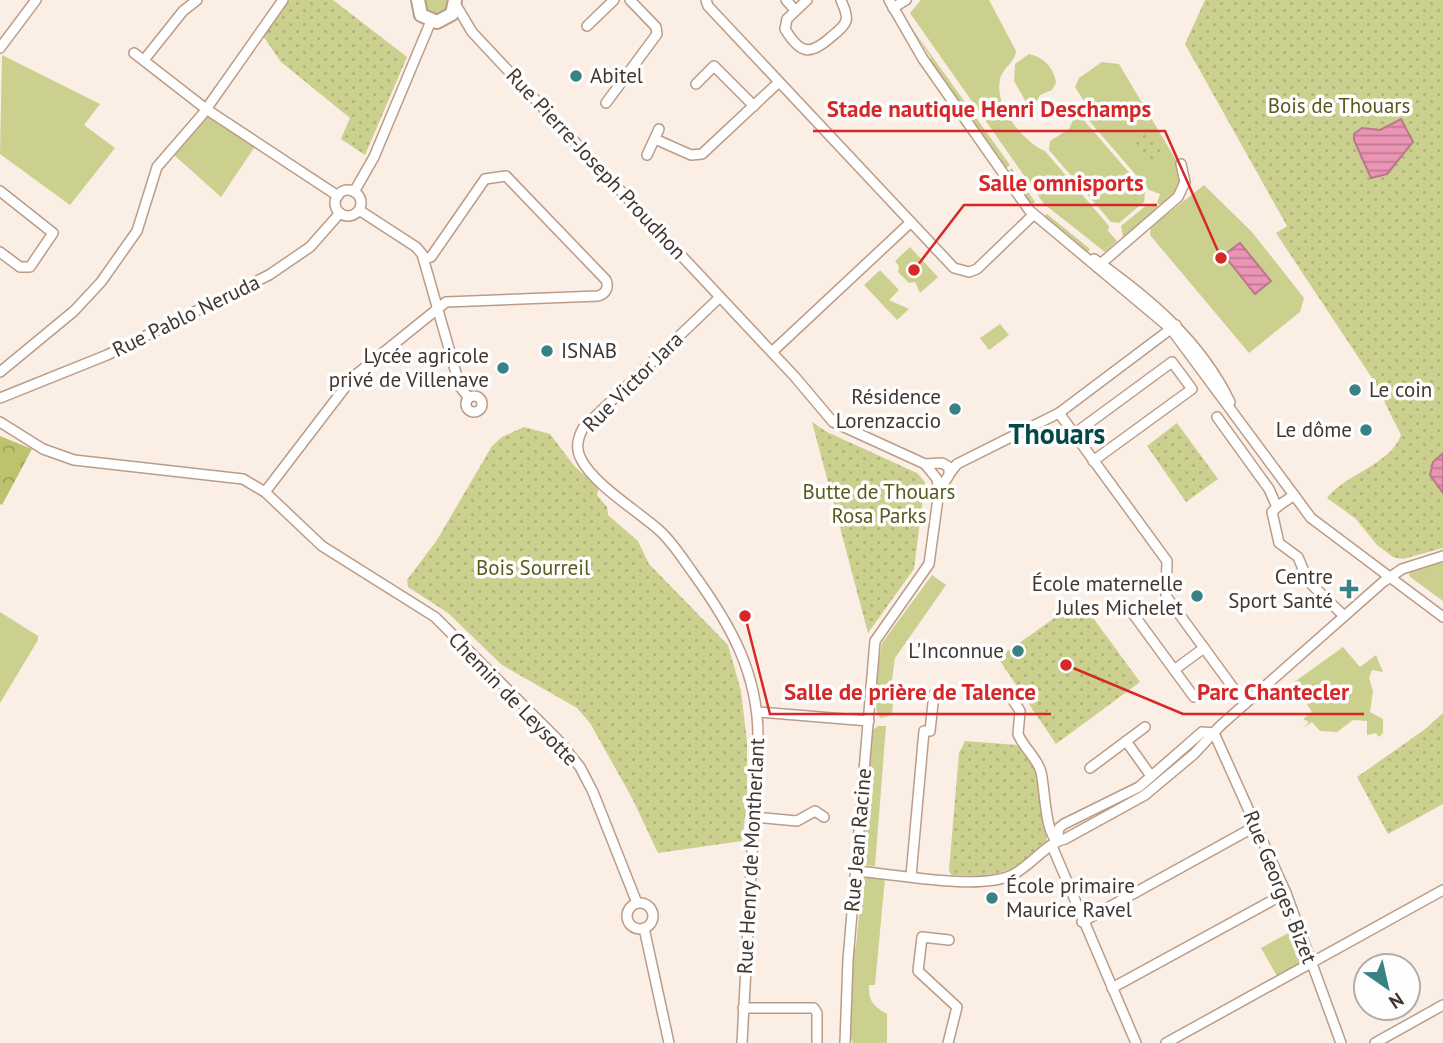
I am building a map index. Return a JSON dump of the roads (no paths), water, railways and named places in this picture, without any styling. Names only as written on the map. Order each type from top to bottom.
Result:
[{"type":"main road","points":[[418,0],[421,15],[437,21],[452,14],[456,2]]},
{"type":"street","points":[[0,48],[36,0]]},
{"type":"street","points":[[144,60],[183,11],[197,0]]},
{"type":"street","points":[[1,380],[102,282],[137,231],[157,167],[206,109],[283,0]]},
{"type":"street","points":[[587,26],[614,0]]},
{"type":"street","points":[[606,103],[657,34],[656,27],[630,0]]},
{"type":"street","points":[[706,0],[708,6],[954,268],[969,272],[977,269],[1033,215]]},
{"type":"street","points":[[786,0],[795,10]]},
{"type":"street","points":[[807,0],[787,19],[787,32],[803,50],[814,51],[846,21],[841,0]]},
{"type":"street","points":[[906,0],[891,4],[934,75],[1033,215],[1174,327],[1213,372],[1236,415],[1294,495],[1321,527],[1443,617]]},
{"type":"street","name":"Rue Pierre-Joseph Proudhon","points":[[456,2],[472,32]]},
{"type":"street","points":[[354,192],[374,157],[437,21]]},
{"type":"street","name":"Rue Pierre-Joseph Proudhon","points":[[437,21],[457,22],[472,32],[772,352],[818,406],[839,425],[942,472]]},
{"type":"street","points":[[134,52],[206,109],[338,196]]},
{"type":"street","points":[[696,84],[714,66],[754,106]]},
{"type":"street","points":[[655,139],[697,155],[779,82]]},
{"type":"street","points":[[647,155],[659,129]]},
{"type":"street","points":[[1098,266],[1178,197],[1185,183],[1181,164]]},
{"type":"street","points":[[265,492],[353,377],[438,307],[451,300],[598,296],[606,291],[606,280],[508,177],[485,179],[431,257],[424,259]]},
{"type":"street","points":[[347,190],[354,192],[359,198],[359,210],[350,215],[340,213],[335,203],[338,196],[347,190]]},
{"type":"street","points":[[0,192],[53,233],[30,267],[20,267],[0,252]]},
{"type":"street","points":[[359,210],[416,247],[424,259],[460,387],[469,398]]},
{"type":"street","name":"Rue Pablo Neruda","points":[[0,398],[107,355],[270,275],[310,247],[340,213]]},
{"type":"street","points":[[772,352],[911,222]]},
{"type":"street","name":"Rue Victor Jara","points":[[720,297],[583,428],[577,444],[581,459],[591,472],[662,533],[733,632]]},
{"type":"street","points":[[942,472],[1059,413],[1174,327]]},
{"type":"street","points":[[1074,434],[1172,362],[1192,389],[1093,461]]},
{"type":"street","name":"Rue Pablo Neruda","points":[[1,380],[13,391]]},
{"type":"street","points":[[1059,413],[1167,561],[1166,596],[1245,704]]},
{"type":"street","points":[[1217,417],[1269,489],[1277,507]]},
{"type":"street","name":"Chemin de Leysotte","points":[[0,422],[43,449],[74,460],[228,475],[243,479],[265,492],[289,514],[396,592],[435,617],[570,754],[610,829],[637,903]]},
{"type":"street","name":"Rue Jean Racine","points":[[845,1043],[856,871],[877,637],[929,564],[942,472]]},
{"type":"street","points":[[1294,495],[1272,512],[1279,543],[1298,557],[1308,581],[1344,616]]},
{"type":"street","points":[[856,871],[995,881],[1027,867],[1054,844],[1145,795],[1390,577],[1409,566],[1443,556]]},
{"type":"street","points":[[1132,611],[1194,696]]},
{"type":"street","name":"Rue Henry de Montherlant","points":[[733,632],[747,665],[758,712],[742,1043]]},
{"type":"street","points":[[1174,670],[1204,648]]},
{"type":"street","points":[[911,876],[924,731],[930,731],[934,694]]},
{"type":"street","points":[[1010,694],[1020,711],[1018,734],[1040,767],[1050,836],[1082,922],[1136,1043]]},
{"type":"street","points":[[758,712],[869,721]]},
{"type":"street","points":[[1090,768],[1145,727]]},
{"type":"street","points":[[1054,844],[1059,828],[1139,787],[1196,736],[1207,731],[1214,733]]},
{"type":"street","name":"Rue Georges Bizet","points":[[1214,733],[1286,893],[1341,1043]]},
{"type":"street","points":[[1126,741],[1151,776]]},
{"type":"street","points":[[754,817],[797,821],[816,811],[824,817]]},
{"type":"street","points":[[1049,823],[1059,828]]},
{"type":"street","points":[[1082,922],[1256,826]]},
{"type":"street","points":[[1166,1043],[1443,890]]},
{"type":"street","points":[[1112,988],[1286,893]]},
{"type":"street","points":[[637,903],[648,905],[652,912],[651,924],[644,929],[635,928],[627,919],[628,911],[637,903]]},
{"type":"street","points":[[644,929],[669,1043]]},
{"type":"street","points":[[948,1043],[957,1007],[918,971],[922,937],[949,940]]},
{"type":"street","points":[[1375,1043],[1443,1005]]},
{"type":"street","points":[[743,1008],[814,1008],[817,1013],[817,1043]]},
{"type":"place","name":"Abitel","points":[[576,76]]},
{"type":"place","name":"Stade nautique Henri Deschamps","points":[[1221,258]]},
{"type":"place","name":"Salle omnisports","points":[[914,270]]},
{"type":"place","name":"ISNAB","points":[[547,351]]},
{"type":"place","name":"Lycée agricole privé de Villenave","points":[[503,368]]},
{"type":"place","name":"Le coin","points":[[1355,390]]},
{"type":"place","name":"Résidence Lorenzaccio","points":[[955,409]]},
{"type":"place","name":"Le dôme","points":[[1366,430]]},
{"type":"place","name":"Centre Sport Santé","points":[[1349,589]]},
{"type":"place","name":"École maternelle Jules Michelet","points":[[1197,596]]},
{"type":"place","name":"Salle de prière de Talence","points":[[745,616]]},
{"type":"place","name":"L'Inconnue","points":[[1018,651]]},
{"type":"place","name":"Parc Chantecler","points":[[1066,665]]},
{"type":"place","name":"École primaire Maurice Ravel","points":[[992,898]]},
{"type":"district","name":"Thouars","points":[[1057,434]]},
{"type":"park label","name":"Bois de Thouars","points":[[1339,106]]},
{"type":"park label","name":"Butte de Thouars Rosa Parks","points":[[879,504]]},
{"type":"park label","name":"Bois Sourreil","points":[[533,568]]}]
